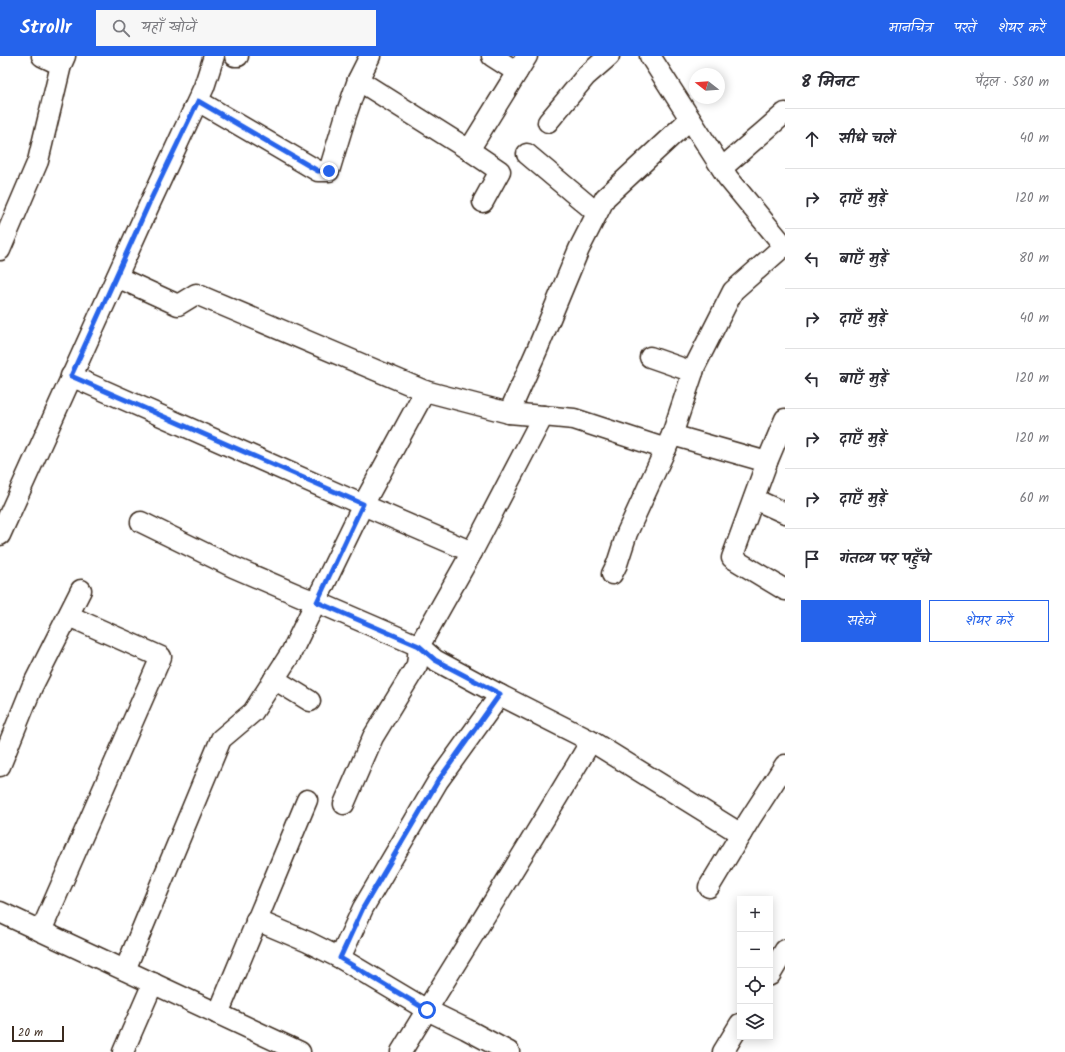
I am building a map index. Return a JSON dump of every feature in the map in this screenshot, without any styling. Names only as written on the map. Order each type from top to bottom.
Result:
[{"type":"street","points":[[0,250],[38,160],[63,60],[42,56]]},
{"type":"street","points":[[0,534],[150,201],[198,101],[214,56]]},
{"type":"street","points":[[198,101],[318,171],[329,171],[358,80],[370,56]]},
{"type":"street","points":[[469,150],[522,64],[492,56]]},
{"type":"street","points":[[548,122],[586,76],[609,56]]},
{"type":"street","points":[[612,574],[617,564],[627,533],[669,442],[695,366],[733,292],[784,246],[728,178],[650,56]]},
{"type":"street","points":[[358,80],[500,171],[484,202]]},
{"type":"street","points":[[722,168],[785,113]]},
{"type":"street","points":[[509,413],[579,249],[605,198],[690,119]]},
{"type":"street","points":[[527,154],[597,213]]},
{"type":"street","points":[[116,276],[178,305],[196,294],[425,391],[509,413],[574,419],[618,432],[767,462]]},
{"type":"street","points":[[650,357],[694,372]]},
{"type":"street","points":[[71,376],[472,552]]},
{"type":"street","points":[[125,970],[221,739],[253,712],[291,653],[317,602],[363,504],[425,391]]},
{"type":"street","points":[[344,804],[373,737],[418,665],[419,646],[472,552],[543,416]]},
{"type":"street","points":[[785,419],[767,462],[732,558],[785,590]]},
{"type":"street","points":[[754,499],[785,512]]},
{"type":"street","points":[[140,522],[233,567],[419,646],[435,660],[591,741],[740,834]]},
{"type":"street","points":[[0,766],[32,687],[82,590]]},
{"type":"street","points":[[41,931],[161,657],[69,616]]},
{"type":"street","points":[[274,679],[310,701]]},
{"type":"street","points":[[340,958],[363,908],[438,781],[500,694]]},
{"type":"street","points":[[401,1052],[591,741]]},
{"type":"street","points":[[709,887],[740,834],[785,765]]},
{"type":"street","points":[[218,1014],[306,800]]},
{"type":"street","points":[[0,912],[300,1052]]},
{"type":"street","points":[[256,920],[308,942],[340,958],[427,1010],[509,1052]]},
{"type":"street","points":[[773,970],[785,950]]},
{"type":"street","points":[[123,1052],[153,983]]},
{"type":"street","points":[[722,1052],[737,1029]]},
{"type":"route","points":[[329,171],[318,171],[198,101],[150,201],[71,376],[363,504],[317,602],[419,646],[435,660],[500,694],[438,781],[363,908],[340,958],[427,1010]]}]
